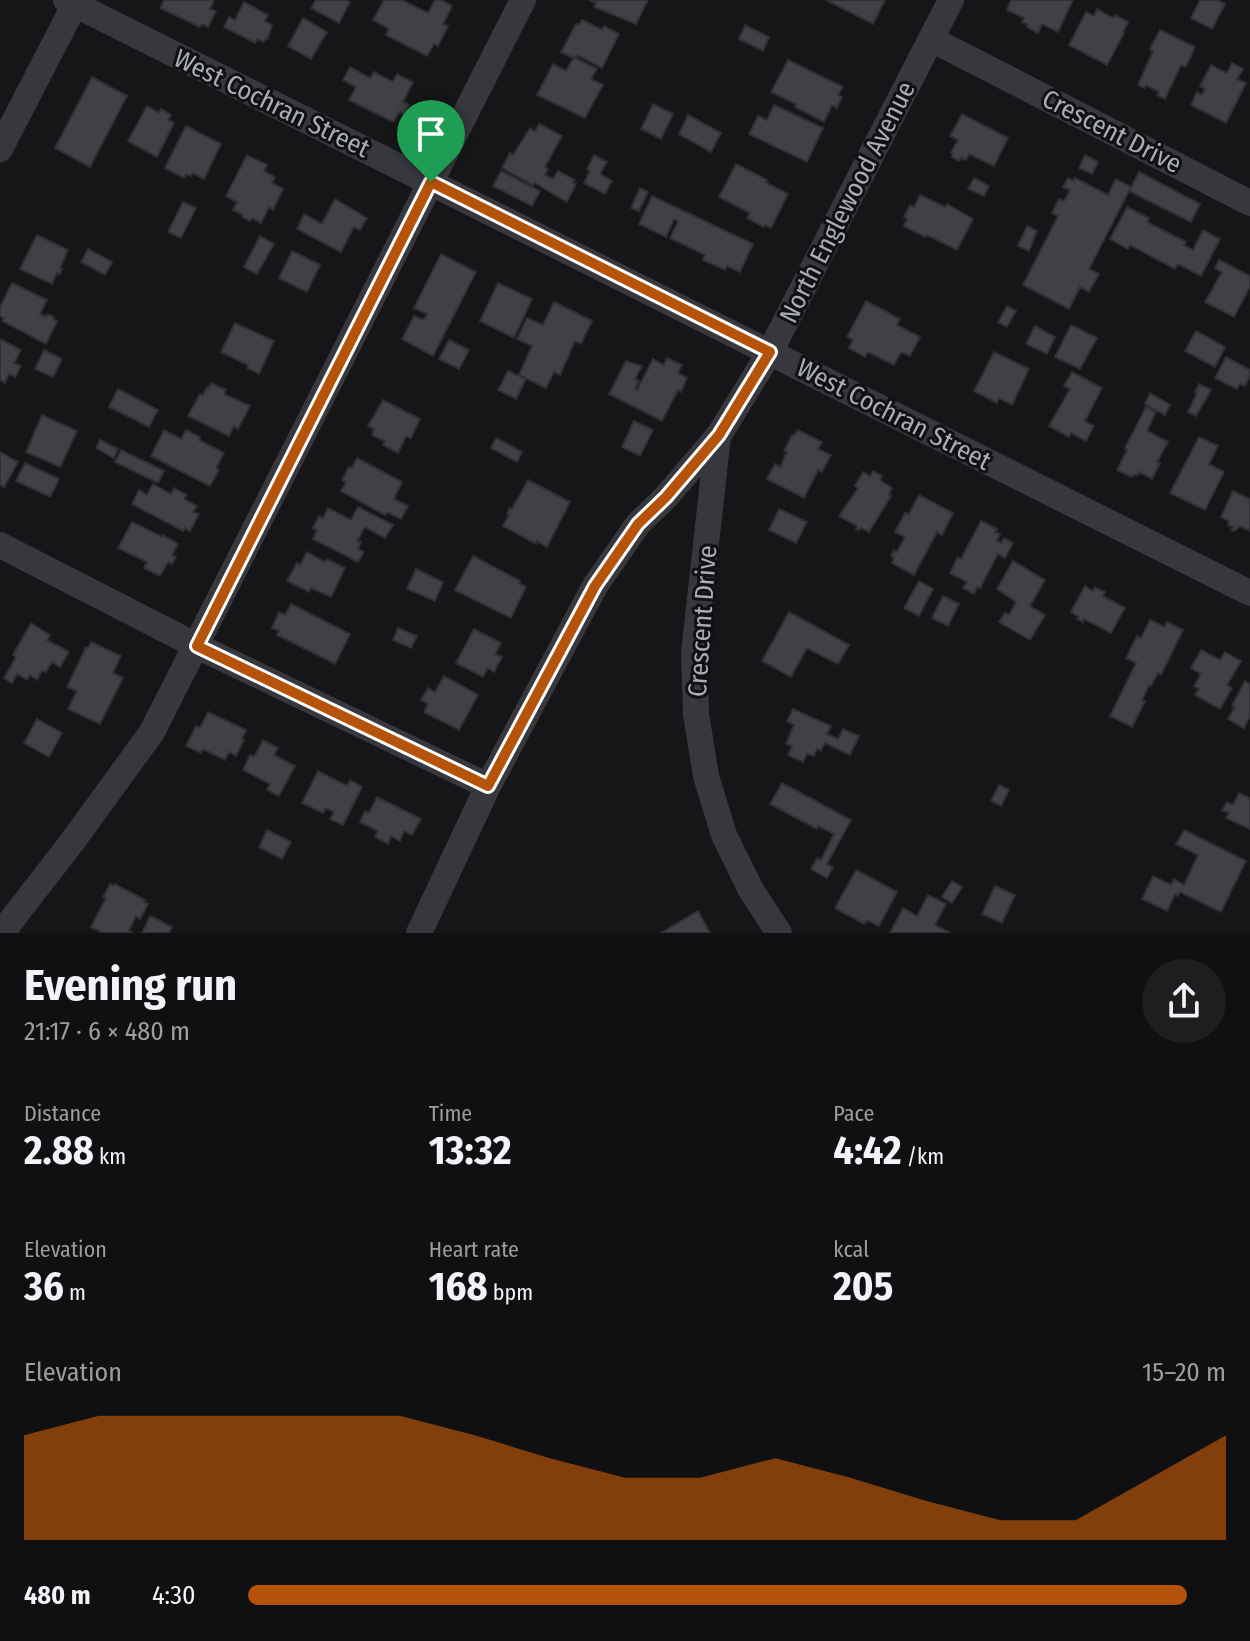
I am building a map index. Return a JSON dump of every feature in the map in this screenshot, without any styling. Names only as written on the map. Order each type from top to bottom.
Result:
[{"type":"street","points":[[3,933],[152,732],[523,0]]},
{"type":"street","name":"North Englewood Avenue","points":[[419,933],[488,786],[595,586],[638,524],[666,497],[719,435],[770,352],[951,0]]},
{"type":"street","points":[[0,149],[73,1]]},
{"type":"street","name":"West Cochran Street","points":[[73,1],[1250,593]]},
{"type":"street","name":"Crescent Drive","points":[[931,39],[1250,203]]},
{"type":"street","name":"Crescent Drive","points":[[719,435],[694,653],[696,714],[706,776],[724,835],[751,890],[779,933]]},
{"type":"street","points":[[0,545],[197,646],[488,786]]},
{"type":"building","points":[[164,0],[214,0],[210,9],[216,11],[208,27],[202,24],[200,27],[160,8]]},
{"type":"building","points":[[316,0],[350,2],[339,23],[311,8]]},
{"type":"building","points":[[384,0],[402,0],[428,13],[435,0],[452,6],[443,24],[448,26],[438,46],[434,44],[427,56],[386,35],[389,29],[373,20]]},
{"type":"building","points":[[589,0],[648,0],[636,24],[594,7],[596,3]]},
{"type":"building","points":[[826,0],[885,0],[873,24]]},
{"type":"building","points":[[1011,0],[1073,0],[1058,32],[1042,24],[1038,33],[1022,22],[1024,18],[1007,10]]},
{"type":"building","points":[[1200,0],[1217,0],[1225,4],[1212,29],[1191,18]]},
{"type":"building","points":[[244,2],[268,15],[265,21],[272,25],[264,42],[257,39],[255,43],[224,27],[229,17],[235,20]]},
{"type":"building","points":[[1097,9],[1128,22],[1107,65],[1069,45],[1086,12],[1094,16]]},
{"type":"building","points":[[303,18],[327,32],[311,59],[288,46]]},
{"type":"building","points":[[582,20],[619,34],[602,68],[577,55],[573,58],[561,52],[576,24],[579,25]]},
{"type":"building","points":[[745,25],[769,37],[763,51],[739,39]]},
{"type":"building","points":[[1160,30],[1195,47],[1186,67],[1181,65],[1165,99],[1146,85],[1144,88],[1138,85]]},
{"type":"building","points":[[574,57],[597,69],[591,79],[603,85],[585,118],[537,95],[553,64],[566,71]]},
{"type":"building","points":[[788,60],[843,87],[838,95],[842,97],[837,108],[832,105],[824,122],[771,92]]},
{"type":"building","points":[[1232,63],[1243,69],[1237,79],[1246,83],[1226,123],[1191,105],[1197,92],[1202,95],[1205,89],[1200,86],[1211,65],[1227,73]]},
{"type":"building","points":[[350,67],[370,78],[374,72],[393,82],[397,74],[413,82],[403,102],[409,105],[404,114],[400,112],[393,122],[349,100],[356,87],[343,80]]},
{"type":"building","points":[[92,77],[127,96],[90,167],[55,148]]},
{"type":"building","points":[[653,104],[673,114],[661,139],[641,129]]},
{"type":"building","points":[[774,105],[823,128],[807,162],[749,134],[758,116],[767,120]]},
{"type":"building","points":[[147,106],[171,115],[168,120],[174,123],[157,157],[128,141]]},
{"type":"building","points":[[962,114],[1008,138],[994,166],[969,154],[966,160],[961,158],[959,161],[952,157],[951,152],[958,140],[950,136]]},
{"type":"building","points":[[688,115],[721,133],[711,152],[679,134]]},
{"type":"building","points":[[539,124],[562,136],[545,167],[548,169],[545,175],[553,179],[558,171],[575,180],[567,202],[502,168],[530,128],[535,131]]},
{"type":"building","points":[[186,126],[221,144],[204,179],[193,173],[191,176],[186,174],[184,178],[165,168]]},
{"type":"building","points":[[247,155],[267,165],[264,171],[275,177],[272,183],[283,189],[273,210],[269,207],[261,223],[242,217],[233,210],[237,202],[226,196]]},
{"type":"building","points":[[594,155],[607,162],[600,174],[612,181],[605,194],[584,183]]},
{"type":"building","points":[[1085,155],[1098,162],[1092,174],[1079,168]]},
{"type":"building","points":[[736,164],[788,194],[771,228],[747,218],[750,213],[719,197]]},
{"type":"building","points":[[501,171],[540,191],[532,206],[493,186]]},
{"type":"building","points":[[1139,172],[1200,204],[1191,222],[1129,191]]},
{"type":"building","points":[[974,178],[989,186],[984,196],[968,189]]},
{"type":"building","points":[[1068,178],[1074,181],[1075,178],[1108,195],[1116,179],[1131,187],[1089,269],[1099,274],[1089,292],[1080,287],[1069,309],[1023,285],[1058,216],[1052,213],[1059,199],[1064,201],[1070,190],[1063,187]]},
{"type":"building","points":[[640,188],[648,192],[639,211],[631,208]]},
{"type":"building","points":[[920,195],[945,207],[947,204],[973,219],[957,250],[904,226],[907,219],[904,217],[910,205],[914,207]]},
{"type":"building","points":[[652,196],[753,244],[740,272],[727,266],[725,270],[703,260],[705,255],[670,238],[678,221],[674,219],[666,237],[639,224]]},
{"type":"building","points":[[335,199],[367,218],[360,230],[354,227],[341,252],[297,229],[304,214],[322,224]]},
{"type":"building","points":[[183,202],[196,208],[181,238],[168,232]]},
{"type":"building","points":[[1127,207],[1149,218],[1147,222],[1186,242],[1184,245],[1193,250],[1203,230],[1220,239],[1201,276],[1178,264],[1175,269],[1130,245],[1128,249],[1110,239]]},
{"type":"building","points":[[1027,226],[1037,231],[1029,251],[1018,246]]},
{"type":"building","points":[[37,235],[68,250],[60,274],[57,273],[52,284],[20,269]]},
{"type":"building","points":[[260,236],[274,244],[257,274],[244,267]]},
{"type":"building","points":[[88,249],[112,262],[105,275],[81,262]]},
{"type":"building","points":[[292,251],[320,265],[307,292],[279,278]]},
{"type":"building","points":[[441,254],[476,272],[433,356],[402,339],[414,316],[424,320],[427,314],[414,308]]},
{"type":"building","points":[[1219,260],[1250,276],[1250,287],[1234,317],[1205,302],[1222,272],[1215,268]]},
{"type":"building","points":[[12,283],[47,300],[40,314],[46,317],[48,314],[57,321],[46,344],[2,321],[4,318],[0,316],[0,307]]},
{"type":"building","points":[[498,283],[532,299],[514,338],[480,321]]},
{"type":"building","points":[[866,301],[900,319],[897,325],[920,337],[910,356],[901,352],[894,365],[868,352],[865,357],[849,348],[853,340],[847,337]]},
{"type":"building","points":[[554,302],[592,321],[581,344],[575,341],[560,375],[554,372],[546,388],[519,375],[532,346],[517,339],[527,318],[543,325]]},
{"type":"building","points":[[1007,306],[1016,311],[1007,327],[998,322]]},
{"type":"building","points":[[235,323],[274,341],[259,374],[221,352]]},
{"type":"building","points":[[1071,325],[1097,338],[1080,369],[1055,357]]},
{"type":"building","points":[[1035,326],[1055,337],[1047,354],[1026,344]]},
{"type":"building","points":[[1196,331],[1225,347],[1215,367],[1185,351]]},
{"type":"building","points":[[0,339],[21,350],[14,363],[21,366],[15,377],[9,374],[5,383],[0,380]]},
{"type":"building","points":[[449,340],[469,350],[459,369],[439,359]]},
{"type":"building","points":[[44,350],[62,359],[53,377],[35,369]]},
{"type":"building","points":[[994,352],[1029,369],[1012,405],[999,398],[997,403],[974,391]]},
{"type":"building","points":[[1226,357],[1250,370],[1245,386],[1240,384],[1237,389],[1215,378]]},
{"type":"building","points":[[667,358],[682,365],[678,373],[687,378],[662,421],[609,394],[626,361],[642,366],[635,379],[639,381],[637,390],[653,359],[664,365]]},
{"type":"building","points":[[508,371],[526,379],[516,399],[498,390]]},
{"type":"building","points":[[1072,372],[1102,388],[1085,421],[1094,426],[1086,441],[1071,433],[1069,437],[1049,426],[1070,389],[1064,386]]},
{"type":"building","points":[[211,383],[226,390],[224,394],[250,406],[238,429],[234,426],[229,436],[188,416],[200,394],[203,395]]},
{"type":"building","points":[[1199,384],[1211,390],[1196,416],[1188,412]]},
{"type":"building","points":[[118,389],[158,410],[149,427],[109,407]]},
{"type":"building","points":[[1150,393],[1170,405],[1165,415],[1145,404]]},
{"type":"building","points":[[383,400],[420,419],[411,438],[406,436],[398,453],[383,445],[385,441],[372,435],[374,429],[368,426]]},
{"type":"building","points":[[1146,407],[1156,412],[1147,431],[1168,442],[1152,479],[1139,472],[1132,477],[1117,470]]},
{"type":"building","points":[[42,415],[77,431],[60,467],[26,452]]},
{"type":"building","points":[[634,421],[653,430],[640,456],[622,447]]},
{"type":"building","points":[[164,430],[181,439],[186,430],[224,453],[210,486],[151,456]]},
{"type":"building","points":[[798,430],[822,442],[818,449],[831,455],[822,472],[818,470],[804,498],[767,479],[775,464],[780,467],[787,452],[784,451]]},
{"type":"building","points":[[1199,437],[1218,446],[1209,464],[1224,472],[1205,510],[1170,493]]},
{"type":"building","points":[[496,438],[522,452],[517,462],[491,448]]},
{"type":"building","points":[[100,440],[118,449],[114,458],[96,448]]},
{"type":"building","points":[[121,450],[164,471],[158,483],[115,462]]},
{"type":"building","points":[[0,452],[18,462],[4,487],[0,485]]},
{"type":"building","points":[[357,458],[402,482],[394,499],[408,506],[401,519],[387,512],[385,515],[341,491],[346,482],[342,480]]},
{"type":"building","points":[[25,463],[59,479],[50,497],[16,481]]},
{"type":"building","points":[[873,471],[892,488],[891,496],[869,532],[856,529],[857,526],[839,516],[858,488],[855,486],[863,472],[870,476]]},
{"type":"building","points":[[528,480],[570,502],[547,547],[503,526],[509,515],[507,513]]},
{"type":"building","points":[[153,484],[171,494],[174,488],[187,495],[184,499],[197,506],[193,512],[199,514],[190,531],[185,528],[183,531],[132,504],[139,490],[147,495]]},
{"type":"building","points":[[1233,491],[1250,499],[1250,531],[1240,526],[1231,530],[1233,527],[1228,525],[1229,521],[1221,517]]},
{"type":"building","points":[[919,495],[953,513],[942,535],[937,532],[914,575],[892,563],[894,558],[891,556],[894,550],[897,552],[905,537],[895,532]]},
{"type":"building","points":[[358,507],[393,525],[385,538],[365,527],[357,541],[361,542],[358,549],[364,552],[358,562],[313,539],[317,530],[313,528],[328,508],[351,520]]},
{"type":"building","points":[[779,509],[807,522],[796,543],[769,530]]},
{"type":"building","points":[[981,521],[997,529],[995,532],[1000,534],[997,541],[1001,543],[1004,538],[1013,543],[1005,558],[998,554],[974,594],[963,588],[967,582],[950,573]]},
{"type":"building","points":[[132,522],[178,544],[172,555],[176,557],[172,564],[168,562],[160,576],[144,568],[147,562],[118,548]]},
{"type":"building","points":[[307,552],[345,568],[331,597],[311,588],[309,592],[287,581]]},
{"type":"building","points":[[473,556],[526,587],[511,618],[455,590]]},
{"type":"building","points":[[1013,561],[1045,580],[1030,606],[1045,615],[1030,640],[999,622],[1005,613],[1009,615],[1016,602],[997,589]]},
{"type":"building","points":[[416,569],[443,582],[435,601],[407,589]]},
{"type":"building","points":[[919,581],[933,589],[919,616],[904,608]]},
{"type":"building","points":[[1085,586],[1093,591],[1095,587],[1105,592],[1103,596],[1125,608],[1111,633],[1084,619],[1083,622],[1077,619],[1079,617],[1071,612]]},
{"type":"building","points":[[943,596],[959,604],[948,626],[932,618]]},
{"type":"building","points":[[291,604],[350,634],[335,664],[277,635],[279,631],[272,628],[279,612],[285,615]]},
{"type":"building","points":[[789,612],[849,645],[838,664],[807,648],[791,677],[762,661]]},
{"type":"building","points":[[1150,620],[1165,627],[1167,622],[1183,630],[1161,675],[1158,673],[1149,685],[1132,727],[1110,716],[1136,663],[1126,658],[1137,636],[1141,638]]},
{"type":"building","points":[[31,623],[50,635],[47,640],[69,652],[60,667],[52,662],[37,680],[30,675],[27,680],[17,674],[12,683],[4,678]]},
{"type":"building","points":[[398,628],[417,636],[411,648],[393,640]]},
{"type":"building","points":[[474,629],[501,643],[495,654],[502,657],[494,672],[488,668],[483,677],[456,663]]},
{"type":"building","points":[[91,642],[121,656],[113,673],[123,678],[100,724],[68,709],[77,691],[67,687]]},
{"type":"building","points":[[1201,650],[1220,660],[1225,652],[1241,661],[1227,685],[1232,688],[1220,709],[1195,695],[1199,689],[1194,686],[1201,674],[1191,668]]},
{"type":"building","points":[[444,676],[478,695],[459,730],[424,712],[428,704],[421,700],[428,688],[435,692]]},
{"type":"building","points":[[1245,681],[1250,684],[1250,716],[1244,728],[1228,719]]},
{"type":"building","points":[[793,709],[831,726],[827,734],[838,739],[843,729],[859,736],[850,755],[825,743],[814,756],[807,754],[803,762],[788,755],[792,746],[786,744],[794,725],[787,721]]},
{"type":"building","points":[[208,712],[246,730],[236,756],[229,752],[225,760],[203,749],[201,753],[186,746],[196,726],[200,728]]},
{"type":"building","points":[[37,719],[62,733],[49,757],[24,743]]},
{"type":"building","points":[[263,740],[278,748],[274,755],[295,766],[279,796],[267,790],[270,784],[243,770],[250,755],[254,757]]},
{"type":"building","points":[[318,771],[347,786],[350,780],[362,787],[343,825],[330,819],[334,812],[326,808],[323,813],[302,803]]},
{"type":"building","points":[[782,783],[851,820],[827,864],[833,867],[827,878],[811,869],[817,858],[821,860],[834,834],[818,826],[817,829],[770,804]]},
{"type":"building","points":[[999,785],[1009,790],[1001,806],[991,801]]},
{"type":"building","points":[[1239,793],[1250,798],[1250,829],[1226,818],[1229,813],[1222,810],[1227,802],[1233,805]]},
{"type":"building","points":[[377,797],[421,819],[412,835],[404,831],[400,841],[391,836],[388,844],[375,837],[378,831],[360,822]]},
{"type":"building","points":[[267,830],[291,842],[282,859],[259,847]]},
{"type":"building","points":[[1184,830],[1246,861],[1221,912],[1180,892],[1178,896],[1175,894],[1167,911],[1142,899],[1153,876],[1171,885],[1174,879],[1184,885],[1198,855],[1176,844]]},
{"type":"building","points":[[856,870],[897,892],[879,926],[867,920],[864,924],[835,908]]},
{"type":"building","points":[[952,881],[962,887],[952,903],[942,897]]},
{"type":"building","points":[[110,884],[148,904],[140,919],[136,916],[129,930],[133,933],[103,933],[91,927]]},
{"type":"building","points":[[995,886],[1015,895],[1002,923],[982,914]]},
{"type":"building","points":[[928,895],[946,904],[935,925],[950,933],[890,933],[903,908],[917,916]]},
{"type":"building","points":[[698,911],[710,933],[661,933]]},
{"type":"building","points":[[150,916],[172,927],[169,933],[142,933]]},
{"type":"route","points":[[431,182],[770,352],[719,435],[666,497],[638,524],[595,586],[488,786],[197,646],[431,182]]}]
